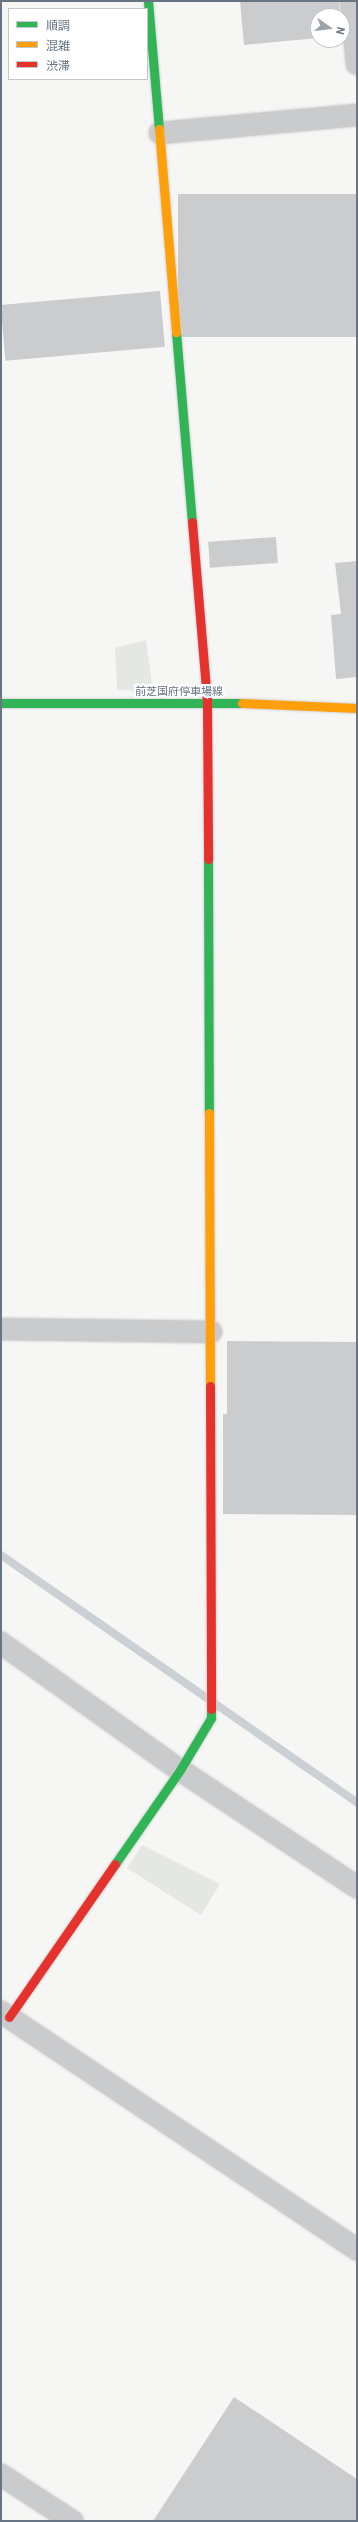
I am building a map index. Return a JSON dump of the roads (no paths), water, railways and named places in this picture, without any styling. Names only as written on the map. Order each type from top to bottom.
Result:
[{"type":"street","points":[[148,1],[207,702],[211,1332],[211,1718],[180,1770],[5,2014],[357,2249]]},
{"type":"street","points":[[351,1],[357,64]]},
{"type":"street","points":[[160,133],[357,115]]},
{"type":"street","name":"前芝国府停車場線","points":[[1,703],[207,702],[357,708]]},
{"type":"street","points":[[1,1328],[211,1332]]},
{"type":"street","points":[[1,1644],[180,1770],[357,1887]]},
{"type":"street","points":[[1,2474],[72,2521]]},
{"type":"waterway","points":[[1,1555],[357,1802]]}]
